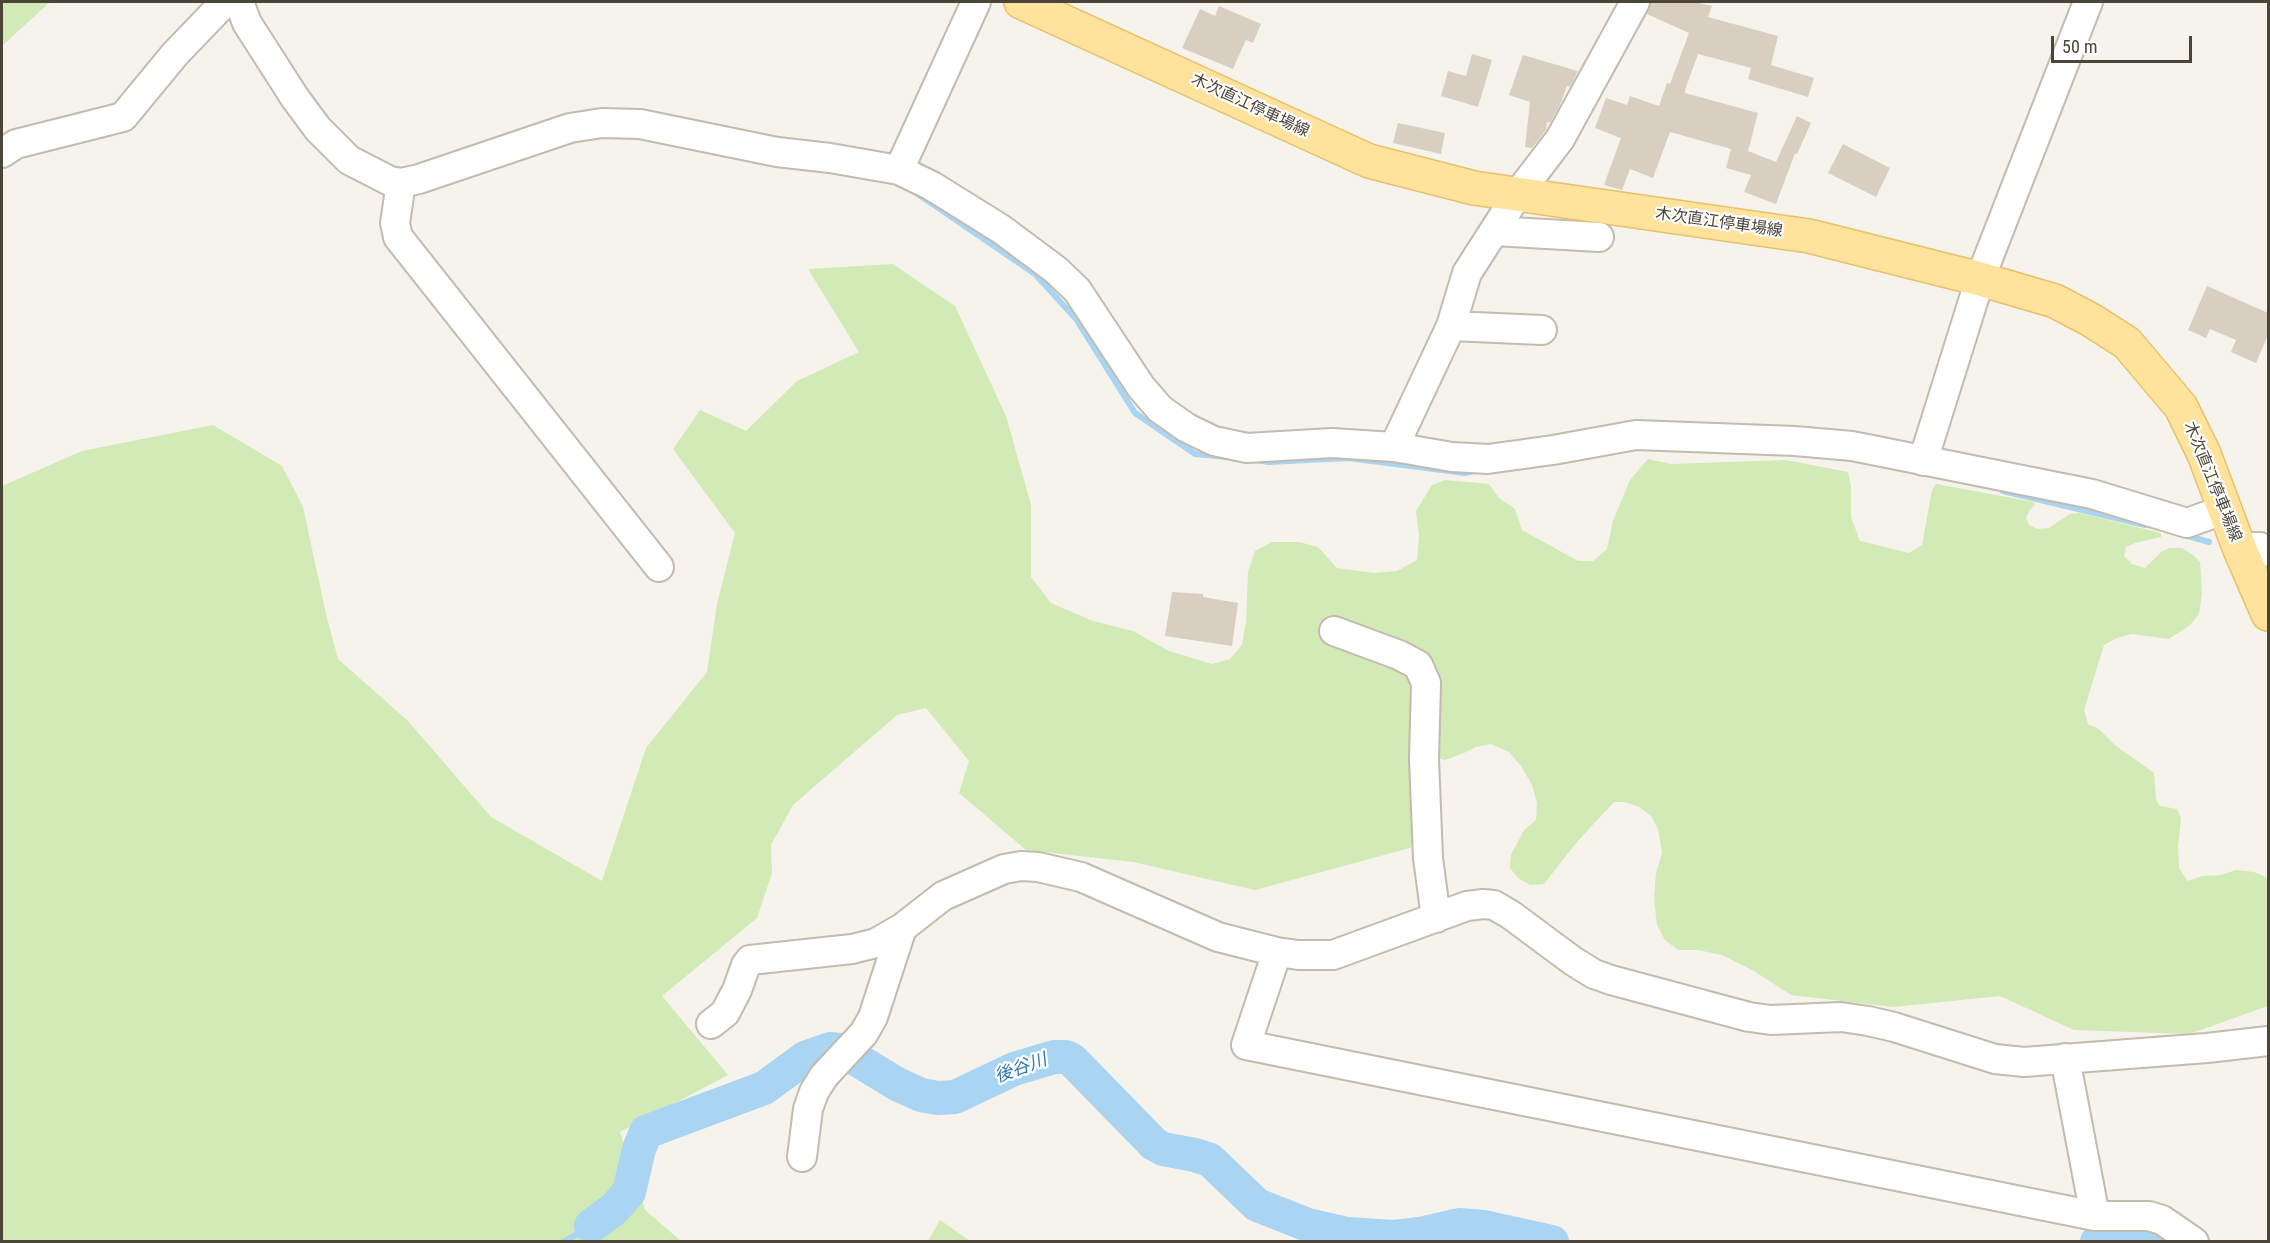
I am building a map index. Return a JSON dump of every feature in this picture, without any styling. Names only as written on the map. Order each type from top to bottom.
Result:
[{"type":"main road","name":"木次直江停車場線","points":[[1021,2],[1369,161],[1421,176],[1517,195],[1809,236],[1980,279],[2055,301],[2127,343],[2181,407],[2204,454],[2226,509],[2254,550],[2268,614]]},
{"type":"street","points":[[2,153],[16,144],[123,117],[176,54],[225,2]]},
{"type":"street","points":[[239,2],[247,23],[295,98],[318,129],[349,160],[380,178],[401,183],[419,179],[570,128],[602,123],[640,124],[777,152],[830,158],[899,170],[932,186],[1002,229],[1056,270],[1077,290],[1141,387],[1160,410],[1187,428],[1214,441],[1247,448],[1332,443],[1394,447],[1452,457],[1488,459],[1636,435],[1852,446],[2092,495],[2187,523],[2226,509]]},
{"type":"street","points":[[899,170],[976,2]]},
{"type":"street","points":[[1394,447],[1450,326],[1467,273],[1517,195],[1560,139],[1635,2]]},
{"type":"street","points":[[1923,461],[1980,279],[2088,2]]},
{"type":"street","points":[[401,183],[395,223],[398,237],[659,567]]},
{"type":"street","points":[[1494,231],[1599,237]]},
{"type":"street","points":[[1450,326],[1542,330]]},
{"type":"street","points":[[1334,631],[1399,655],[1418,665],[1426,683],[1424,759],[1428,858],[1436,918]]},
{"type":"street","points":[[711,1024],[725,1012],[750,960],[852,949],[876,942],[902,928],[942,896],[1004,869],[1021,866],[1038,867],[1081,877],[1218,937],[1298,956],[1333,955],[1467,906],[1494,905],[1594,975],[1749,1017],[1771,1020],[1841,1017],[1868,1021],[1995,1059],[2024,1062],[2268,1041]]},
{"type":"street","points":[[802,1157],[808,1109],[814,1092],[824,1076],[864,1033],[873,1017],[902,928]]},
{"type":"street","points":[[1277,952],[1246,1045],[2095,1216],[2149,1216],[2162,1220],[2194,1242]]},
{"type":"street","points":[[2065,1058],[2095,1216]]},
{"type":"green space","points":[[2,2],[50,2],[2,46]]},
{"type":"green space","points":[[893,264],[955,306],[1006,416],[1031,505],[1031,577],[1051,603],[1093,621],[1133,631],[1169,651],[1212,664],[1230,659],[1242,645],[1246,622],[1248,572],[1255,551],[1272,542],[1299,542],[1318,547],[1337,568],[1374,573],[1397,571],[1417,560],[1419,536],[1416,511],[1432,485],[1445,480],[1489,484],[1499,498],[1515,509],[1522,530],[1578,561],[1593,561],[1607,549],[1613,521],[1630,480],[1648,459],[1671,464],[1786,460],[1848,472],[1851,486],[1851,517],[1860,541],[1909,553],[1922,545],[1932,490],[1936,484],[2034,502],[2035,505],[2030,509],[2026,518],[2029,525],[2038,529],[2049,528],[2070,514],[2080,513],[2161,533],[2161,537],[2126,547],[2124,556],[2132,564],[2145,568],[2161,552],[2169,548],[2182,548],[2193,555],[2200,562],[2202,593],[2199,614],[2190,625],[2169,639],[2132,634],[2104,645],[2084,710],[2088,724],[2099,729],[2115,745],[2154,773],[2156,800],[2160,806],[2177,809],[2181,818],[2178,847],[2179,868],[2188,881],[2236,870],[2254,872],[2268,878],[2268,1006],[2189,1034],[2074,1030],[2000,996],[1893,1007],[1791,995],[1754,971],[1722,955],[1698,950],[1678,950],[1665,940],[1657,925],[1654,899],[1656,873],[1662,853],[1658,829],[1651,816],[1639,807],[1625,802],[1614,802],[1576,843],[1544,884],[1530,885],[1518,878],[1510,868],[1511,855],[1524,830],[1536,820],[1537,803],[1532,785],[1521,766],[1509,752],[1491,744],[1476,747],[1445,760],[1436,758],[1418,840],[1410,848],[1255,890],[1133,862],[1026,850],[959,793],[969,761],[926,708],[897,715],[793,805],[771,845],[772,873],[757,918],[662,996],[728,1075],[620,1132],[645,1210],[681,1241],[2,1241],[2,486],[82,451],[213,425],[282,466],[303,507],[338,659],[408,721],[491,817],[602,881],[646,748],[707,672],[717,604],[735,533],[673,449],[700,410],[746,431],[797,381],[859,352],[808,269]]},
{"type":"green space","points":[[940,1220],[970,1241],[928,1241]]},
{"type":"building","points":[[1651,2],[1695,2],[1712,6],[1708,17],[1778,36],[1771,65],[1814,78],[1808,97],[1748,79],[1751,68],[1698,54],[1685,90],[1685,93],[1758,113],[1748,151],[1776,162],[1797,116],[1811,123],[1797,154],[1795,153],[1776,204],[1744,192],[1751,175],[1726,168],[1731,149],[1670,132],[1653,178],[1630,169],[1622,190],[1604,185],[1621,138],[1595,128],[1606,98],[1627,105],[1630,96],[1659,106],[1667,83],[1670,84],[1689,33],[1647,14]]},
{"type":"building","points":[[1219,6],[1261,24],[1253,43],[1246,40],[1233,69],[1182,48],[1200,9],[1215,16]]},
{"type":"building","points":[[1472,54],[1492,60],[1478,107],[1441,96],[1448,71],[1466,76]]},
{"type":"building","points":[[1523,55],[1578,71],[1570,87],[1567,86],[1550,123],[1547,122],[1546,130],[1532,148],[1525,147],[1530,102],[1509,95]]},
{"type":"building","points":[[1398,123],[1445,133],[1441,154],[1393,143]]},
{"type":"building","points":[[1843,144],[1890,168],[1876,197],[1828,173]]},
{"type":"building","points":[[2207,286],[2268,313],[2268,335],[2256,363],[2231,352],[2236,340],[2210,329],[2206,338],[2188,330]]},
{"type":"building","points":[[1172,592],[1203,594],[1203,597],[1238,603],[1232,646],[1165,636]]},
{"type":"waterway","points":[[915,192],[1035,274],[1076,319],[1135,413],[1195,454],[1227,457]]},
{"type":"waterway","points":[[1255,460],[1269,462],[1348,458],[1465,473],[1474,471]]},
{"type":"waterway","points":[[2003,491],[2145,525]]},
{"type":"waterway","points":[[2181,534],[2209,542]]},
{"type":"waterway","name":"後谷川","points":[[591,1226],[614,1209],[629,1192],[639,1149],[646,1132],[764,1088],[805,1058],[830,1049],[841,1050],[897,1084],[921,1095],[938,1098],[955,1097],[1014,1069],[1054,1057],[1066,1057],[1072,1060],[1154,1144],[1163,1149],[1210,1160],[1257,1205],[1308,1225],[1347,1234],[1394,1237],[1459,1225],[1484,1227],[1552,1242]]},
{"type":"waterway","points":[[563,1242],[591,1226]]},
{"type":"waterway","points":[[2097,1242],[2102,1237],[2152,1238],[2157,1242]]}]
